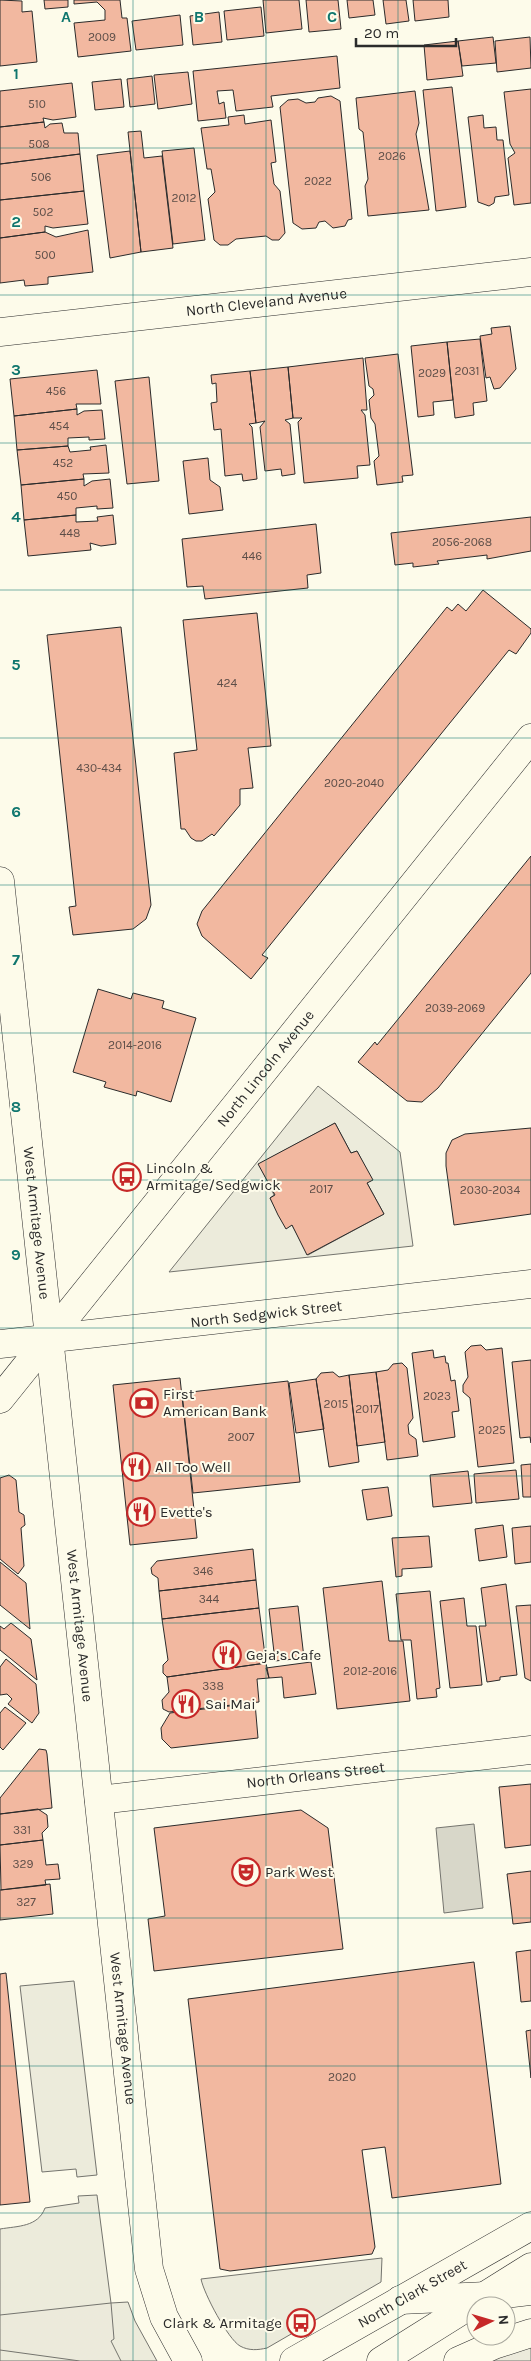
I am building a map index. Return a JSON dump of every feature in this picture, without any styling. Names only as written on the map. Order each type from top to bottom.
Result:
[{"type":"street","name":"North Cleveland Avenue","points":[[0,332],[531,272]]},
{"type":"street","name":"North Lincoln Avenue","points":[[0,1399],[531,738]]},
{"type":"street","name":"West Armitage Avenue","points":[[0,882],[149,2269],[164,2317],[188,2361]]},
{"type":"street","name":"North Sedgwick Street","points":[[0,1344],[531,1284]]},
{"type":"street","name":"North Orleans Street","points":[[99,1800],[531,1750]]},
{"type":"street","name":"North Clark Street","points":[[294,2361],[531,2226]]},
{"type":"street","points":[[487,2296],[531,2267]]},
{"type":"street","points":[[487,2296],[531,2291]]},
{"type":"street","points":[[400,2300],[466,2297]]},
{"type":"street","points":[[381,2361],[466,2309]]},
{"type":"street","points":[[458,2361],[494,2345],[531,2333]]},
{"type":"shaded area","points":[[318,1086],[400,1152],[413,1246],[169,1272]],"holes":[[[335,1123],[351,1153],[357,1151],[372,1180],[367,1183],[384,1214],[308,1255],[292,1225],[286,1228],[270,1198],[274,1195],[259,1164]]]},
{"type":"shaded area","points":[[474,1824],[483,1908],[444,1913],[436,1828]]},
{"type":"shaded area","points":[[74,1981],[97,2175],[77,2177],[76,2169],[42,2172],[20,1986]]},
{"type":"shaded area","points":[[97,2195],[111,2303],[128,2302],[135,2321],[157,2361],[0,2361],[0,2229],[32,2222],[38,2219],[45,2208],[79,2203],[78,2196]]},
{"type":"shaded area","points":[[382,2258],[381,2282],[267,2348],[254,2350],[240,2346],[229,2335],[217,2316],[201,2279]]},
{"type":"shaded area","points":[[111,2303],[114,2339],[111,2341],[121,2361],[80,2361],[0,2350],[0,2315]]},
{"type":"shaded area","points":[[531,2347],[531,2361],[489,2361],[499,2357]]},
{"type":"building","points":[[0,0],[22,1],[22,12],[32,11],[37,62],[0,66]]},
{"type":"building","points":[[44,0],[68,0],[68,7],[45,9]]},
{"type":"building","points":[[74,0],[120,0],[122,18],[127,18],[131,51],[78,57],[74,23],[105,20],[105,10],[97,2],[74,4]]},
{"type":"building","points":[[263,0],[299,0],[302,29],[266,33]]},
{"type":"building","points":[[306,0],[338,0],[341,29],[309,32]]},
{"type":"building","points":[[347,0],[373,0],[375,15],[349,18]]},
{"type":"building","points":[[383,0],[406,0],[409,21],[386,24]]},
{"type":"building","points":[[413,0],[448,0],[449,17],[415,21]]},
{"type":"building","points":[[261,7],[264,36],[227,40],[224,11]]},
{"type":"building","points":[[219,12],[222,42],[193,45],[190,16]]},
{"type":"building","points":[[180,15],[183,45],[136,50],[132,21]]},
{"type":"building","points":[[493,37],[496,63],[462,66],[458,41]]},
{"type":"building","points":[[530,37],[531,68],[497,72],[495,41]]},
{"type":"building","points":[[458,41],[463,76],[427,80],[424,45]]},
{"type":"building","points":[[337,56],[340,88],[271,96],[273,107],[236,111],[233,90],[217,91],[219,104],[224,102],[226,118],[198,121],[193,71]]},
{"type":"building","points":[[188,72],[192,104],[158,109],[154,75]]},
{"type":"building","points":[[152,76],[155,104],[130,107],[127,79]]},
{"type":"building","points":[[121,79],[124,107],[95,110],[92,82]]},
{"type":"building","points":[[72,83],[76,117],[53,120],[43,118],[44,122],[0,127],[0,91]]},
{"type":"building","points":[[452,87],[466,207],[436,211],[423,90]]},
{"type":"building","points":[[531,89],[531,203],[514,205],[508,158],[515,153],[510,144],[504,92]]},
{"type":"building","points":[[415,91],[419,123],[416,134],[429,210],[368,216],[365,186],[368,179],[363,132],[359,129],[356,98]]},
{"type":"building","points":[[331,96],[340,101],[352,219],[348,220],[345,226],[333,228],[325,221],[319,222],[316,228],[302,229],[293,223],[280,107],[288,100],[298,99],[306,103],[315,102],[318,98]]},
{"type":"building","points":[[244,115],[245,124],[271,120],[276,162],[271,163],[274,184],[280,191],[285,233],[279,240],[272,240],[266,236],[236,239],[228,245],[220,245],[214,240],[208,199],[215,192],[211,169],[207,169],[201,128],[229,125],[228,117]]},
{"type":"building","points":[[483,115],[484,128],[496,127],[497,140],[503,140],[509,195],[495,197],[494,203],[489,206],[478,202],[468,117]]},
{"type":"building","points":[[44,122],[45,128],[50,124],[62,123],[64,133],[78,133],[80,154],[0,164],[0,127]]},
{"type":"building","points":[[141,131],[144,158],[162,156],[173,248],[141,252],[128,132]]},
{"type":"building","points":[[194,148],[205,240],[173,244],[162,151]]},
{"type":"building","points":[[130,151],[141,252],[110,258],[97,155]]},
{"type":"building","points":[[80,154],[84,191],[0,200],[0,164]]},
{"type":"building","points":[[84,191],[88,224],[53,228],[45,226],[45,232],[0,238],[0,200]]},
{"type":"building","points":[[88,230],[93,272],[48,277],[48,284],[25,286],[24,280],[0,283],[0,238],[45,232],[56,237]]},
{"type":"building","points":[[510,326],[516,369],[500,388],[494,389],[490,377],[486,378],[480,336],[492,334],[491,328]]},
{"type":"building","points":[[480,339],[487,401],[473,403],[474,415],[455,418],[447,342]]},
{"type":"building","points":[[447,342],[453,400],[433,402],[434,415],[418,417],[411,346]]},
{"type":"building","points":[[398,354],[413,475],[402,476],[403,482],[377,485],[374,461],[379,456],[375,424],[371,418],[369,400],[374,395],[373,389],[369,386],[365,358]]},
{"type":"building","points":[[363,358],[367,410],[361,410],[365,415],[370,465],[357,466],[358,478],[304,483],[298,422],[302,418],[293,418],[288,367]]},
{"type":"building","points":[[288,367],[293,418],[285,420],[290,424],[295,474],[282,476],[281,469],[265,471],[260,427],[265,421],[256,423],[250,371]]},
{"type":"building","points":[[97,370],[101,404],[76,404],[77,409],[14,416],[10,379]]},
{"type":"building","points":[[250,371],[256,423],[249,424],[252,427],[257,479],[243,481],[242,474],[225,476],[221,429],[214,430],[211,403],[217,402],[216,383],[212,384],[211,375]]},
{"type":"building","points":[[149,377],[159,481],[127,484],[115,381]]},
{"type":"building","points":[[77,409],[77,415],[84,411],[102,410],[105,439],[89,440],[89,437],[68,438],[68,446],[17,450],[14,416]]},
{"type":"building","points":[[106,445],[109,473],[83,474],[84,479],[21,485],[17,450],[68,446],[70,452],[91,450],[90,447]]},
{"type":"building","points":[[208,458],[210,480],[220,487],[223,510],[189,514],[183,461]]},
{"type":"building","points":[[84,479],[84,486],[92,481],[110,479],[113,508],[97,509],[97,506],[76,508],[76,515],[24,520],[21,485]]},
{"type":"building","points":[[76,515],[76,522],[98,521],[97,517],[113,515],[116,544],[101,546],[90,543],[91,550],[28,556],[24,520]]},
{"type":"building","points":[[531,517],[531,551],[487,559],[487,555],[437,561],[439,564],[413,567],[413,563],[395,565],[391,533]]},
{"type":"building","points":[[316,524],[321,573],[307,575],[308,588],[205,599],[203,586],[187,587],[182,539]]},
{"type":"building","points":[[483,590],[531,629],[531,633],[516,654],[509,650],[262,955],[268,958],[251,979],[202,936],[197,924],[202,911],[447,607],[452,611],[458,604],[466,611]]},
{"type":"building","points":[[257,613],[271,746],[248,748],[253,788],[240,789],[240,805],[214,836],[212,834],[202,841],[196,841],[191,838],[185,829],[181,829],[174,753],[197,750],[183,620]]},
{"type":"building","points":[[121,627],[151,905],[146,919],[133,929],[73,935],[69,907],[76,906],[47,635]]},
{"type":"building","points":[[531,856],[531,973],[438,1088],[422,1102],[407,1101],[358,1062],[375,1042],[377,1045]]},
{"type":"building","points":[[98,989],[131,999],[133,993],[164,1001],[162,1008],[196,1018],[171,1102],[137,1091],[136,1096],[104,1087],[106,1082],[73,1072]]},
{"type":"building","points":[[335,1123],[351,1153],[357,1151],[373,1180],[367,1183],[384,1214],[307,1255],[292,1225],[286,1229],[278,1215],[270,1198],[275,1195],[258,1164]]},
{"type":"building","points":[[531,1128],[531,1214],[454,1225],[446,1166],[446,1153],[452,1140],[465,1134]]},
{"type":"building","points":[[481,1345],[486,1350],[502,1348],[514,1463],[478,1467],[470,1398],[463,1392],[463,1385],[468,1377],[465,1352],[471,1346]]},
{"type":"building","points":[[433,1350],[434,1358],[445,1356],[446,1363],[448,1363],[451,1381],[455,1380],[459,1411],[452,1412],[455,1437],[423,1442],[412,1353]]},
{"type":"building","points":[[531,1360],[531,1443],[530,1437],[520,1438],[512,1362]]},
{"type":"building","points":[[402,1363],[407,1368],[413,1418],[408,1425],[409,1434],[416,1439],[418,1456],[387,1460],[376,1372],[388,1370],[393,1364]]},
{"type":"building","points":[[333,1372],[339,1377],[349,1375],[359,1462],[329,1467],[316,1379],[321,1373]]},
{"type":"building","points":[[376,1372],[385,1442],[357,1446],[349,1375]]},
{"type":"building","points":[[180,1378],[197,1538],[130,1545],[113,1385]]},
{"type":"building","points":[[316,1379],[324,1429],[296,1433],[289,1383]]},
{"type":"building","points":[[288,1381],[300,1482],[193,1493],[182,1393]]},
{"type":"building","points":[[531,1464],[531,1497],[523,1497],[521,1465]]},
{"type":"building","points":[[516,1470],[519,1499],[476,1503],[474,1474]]},
{"type":"building","points":[[468,1471],[472,1503],[433,1507],[430,1475]]},
{"type":"building","points":[[9,1475],[16,1480],[19,1512],[24,1515],[25,1525],[21,1528],[24,1566],[18,1574],[0,1559],[0,1478]]},
{"type":"building","points":[[388,1487],[392,1516],[367,1520],[362,1490]]},
{"type":"building","points":[[503,1525],[507,1557],[479,1561],[475,1529]]},
{"type":"building","points":[[531,1526],[531,1562],[515,1564],[512,1528]]},
{"type":"building","points":[[429,1536],[432,1567],[402,1569],[402,1576],[396,1577],[392,1538]]},
{"type":"building","points":[[253,1549],[256,1580],[159,1591],[158,1578],[152,1574],[151,1568],[157,1561]]},
{"type":"building","points":[[0,1562],[26,1583],[30,1629],[0,1605]]},
{"type":"building","points":[[256,1580],[259,1608],[162,1619],[159,1591]]},
{"type":"building","points":[[382,1581],[389,1641],[403,1641],[410,1701],[337,1709],[323,1588]]},
{"type":"building","points":[[506,1584],[517,1675],[500,1677],[500,1680],[487,1682],[479,1626],[486,1626],[481,1588]]},
{"type":"building","points":[[430,1591],[440,1688],[436,1689],[437,1697],[417,1699],[411,1640],[401,1640],[396,1594]]},
{"type":"building","points":[[464,1598],[467,1626],[476,1626],[482,1685],[450,1688],[440,1601]]},
{"type":"building","points":[[531,1605],[531,1681],[525,1678],[516,1606]]},
{"type":"building","points":[[298,1606],[304,1658],[275,1661],[269,1609]]},
{"type":"building","points":[[259,1608],[266,1663],[167,1677],[163,1673],[163,1665],[168,1660],[162,1619]]},
{"type":"building","points":[[11,1623],[31,1639],[37,1680],[0,1650],[0,1626],[4,1629]]},
{"type":"building","points":[[6,1659],[36,1684],[39,1713],[32,1723],[8,1704],[12,1699],[7,1694],[0,1695],[0,1667]]},
{"type":"building","points":[[311,1662],[316,1694],[284,1698],[282,1677],[269,1678],[266,1668]]},
{"type":"building","points":[[266,1663],[269,1678],[257,1679],[259,1702],[169,1712],[163,1709],[162,1700],[169,1692],[167,1677]]},
{"type":"building","points":[[255,1703],[258,1738],[171,1748],[162,1739],[161,1728],[170,1713]]},
{"type":"building","points":[[5,1707],[26,1723],[3,1750],[0,1747],[0,1713]]},
{"type":"building","points":[[39,1749],[46,1750],[47,1754],[52,1808],[0,1814],[0,1798]]},
{"type":"building","points":[[531,1784],[531,1845],[505,1848],[499,1787]]},
{"type":"building","points":[[38,1809],[47,1815],[48,1827],[42,1833],[43,1840],[0,1845],[0,1814]]},
{"type":"building","name":"Park West","points":[[301,1810],[328,1828],[343,1949],[154,1971],[148,1919],[165,1916],[154,1828]]},
{"type":"building","points":[[43,1840],[46,1865],[58,1864],[60,1879],[45,1880],[46,1885],[1,1890],[0,1845]]},
{"type":"building","points":[[531,1871],[531,1922],[513,1924],[507,1874]]},
{"type":"building","points":[[50,1884],[53,1914],[0,1920],[0,1890]]},
{"type":"building","points":[[531,1950],[531,2001],[521,2002],[516,1952]]},
{"type":"building","points":[[474,1962],[501,2184],[392,2198],[385,2147],[362,2150],[375,2247],[372,2254],[230,2271],[220,2269],[188,1999]]},
{"type":"building","points":[[6,1973],[30,2202],[0,2205],[0,1974]]},
{"type":"building","points":[[531,2030],[531,2078],[526,2031]]},
{"type":"place","name":"Lincoln & Armitage/Sedgwick","points":[[127,1177]]},
{"type":"place","name":"First American Bank","points":[[144,1403]]},
{"type":"place","name":"All Too Well","points":[[136,1467]]},
{"type":"place","name":"Evette's","points":[[141,1512]]},
{"type":"place","name":"Geja’s Cafe","points":[[227,1655]]},
{"type":"place","name":"Sai Mai","points":[[186,1704]]},
{"type":"place","name":"Park West","points":[[246,1872]]},
{"type":"place","name":"Clark & Armitage","points":[[301,2323]]}]
